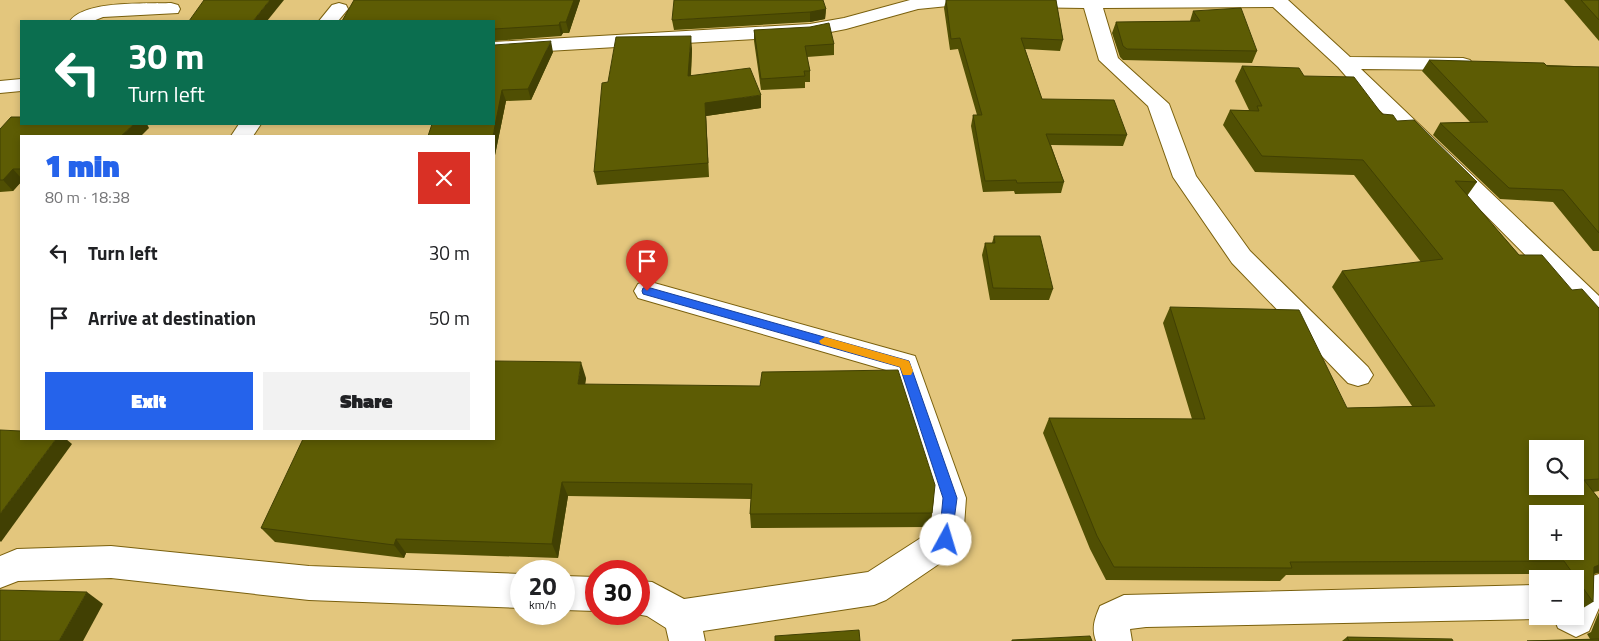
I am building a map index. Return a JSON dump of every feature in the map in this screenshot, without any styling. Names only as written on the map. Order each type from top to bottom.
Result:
[{"type":"street","points":[[495,48],[810,30],[846,23],[902,4],[948,0],[1092,3],[1278,0],[1345,63],[1365,86],[1411,127],[1599,312]]},
{"type":"street","points":[[1092,3],[1109,60],[1158,104],[1185,177],[1241,257],[1358,375]]},
{"type":"street","points":[[81,20],[99,11],[171,9]]},
{"type":"street","points":[[1345,63],[1484,65]]},
{"type":"street","points":[[647,291],[904,364],[950,498],[946,540],[874,588],[684,629],[650,599]]},
{"type":"street","points":[[0,572],[17,565],[110,562],[309,583],[510,591]]},
{"type":"street","points":[[1584,602],[1588,593],[1599,591]]},
{"type":"street","points":[[1114,641],[1111,632],[1114,618],[1124,612],[1529,602]]},
{"type":"building","points":[[204,0],[270,0],[254,20],[190,20]]},
{"type":"building","points":[[354,0],[574,0],[566,22],[560,22],[559,25],[495,29],[495,20],[343,20]]},
{"type":"building","points":[[674,0],[823,0],[826,9],[810,12],[672,20]]},
{"type":"building","points":[[946,0],[1056,0],[1063,40],[1021,38],[1042,99],[1114,100],[1127,135],[1046,134],[1064,182],[1017,183],[1016,180],[985,181],[973,115],[982,115],[960,38],[951,39]]},
{"type":"building","points":[[1581,0],[1599,0],[1599,20]]},
{"type":"building","points":[[1241,8],[1257,51],[1127,49],[1123,46],[1116,22],[1200,21],[1193,11]]},
{"type":"building","points":[[829,23],[834,44],[805,46],[810,71],[804,71],[805,76],[761,79],[754,30],[810,27]]},
{"type":"building","points":[[691,36],[688,76],[750,68],[761,95],[705,103],[708,163],[594,172],[602,83],[608,82],[616,37]]},
{"type":"building","points":[[551,41],[528,89],[502,90],[493,135],[428,135],[432,125],[495,125],[495,45]]},
{"type":"building","points":[[1429,60],[1544,63],[1547,66],[1599,67],[1599,233],[1563,190],[1509,188],[1440,123],[1488,122]]},
{"type":"building","points":[[1242,66],[1299,68],[1304,76],[1354,77],[1382,114],[1393,115],[1397,121],[1414,120],[1477,182],[1455,181],[1519,255],[1542,255],[1572,290],[1582,289],[1599,308],[1599,479],[1584,480],[1599,499],[1599,565],[1594,567],[1593,602],[1584,589],[1584,570],[1570,570],[1564,561],[1290,562],[1292,568],[1114,567],[1097,536],[1049,418],[1205,419],[1170,307],[1299,310],[1347,408],[1435,406],[1342,271],[1443,259],[1363,160],[1262,156],[1230,110],[1259,111],[1257,106],[1262,106]]},
{"type":"building","points":[[11,117],[20,117],[20,125],[133,125],[122,135],[20,135],[20,169],[13,169],[3,180],[0,180],[0,129]]},
{"type":"building","points":[[994,236],[1040,236],[1053,289],[993,288],[985,243],[995,243]]},
{"type":"building","points":[[495,361],[581,362],[578,384],[760,386],[762,372],[898,370],[935,485],[932,513],[750,514],[752,484],[562,482],[552,544],[396,539],[394,545],[261,528],[303,440],[495,440]]},
{"type":"building","points":[[0,430],[20,431],[20,440],[55,440],[0,514]]},
{"type":"building","points":[[0,590],[87,592],[59,641],[0,641]]},
{"type":"building","points":[[859,630],[860,641],[775,641],[775,636]]},
{"type":"building","points":[[1090,636],[1092,641],[1012,641],[1012,640]]},
{"type":"building","points":[[1347,637],[1452,639],[1453,641],[1349,641]]},
{"type":"building","points":[[1599,639],[1599,641],[1527,641]]},
{"type":"slow traffic","points":[[825,341],[904,364],[907,371]]},
{"type":"route","points":[[647,291],[904,364],[950,498],[946,540]]}]
